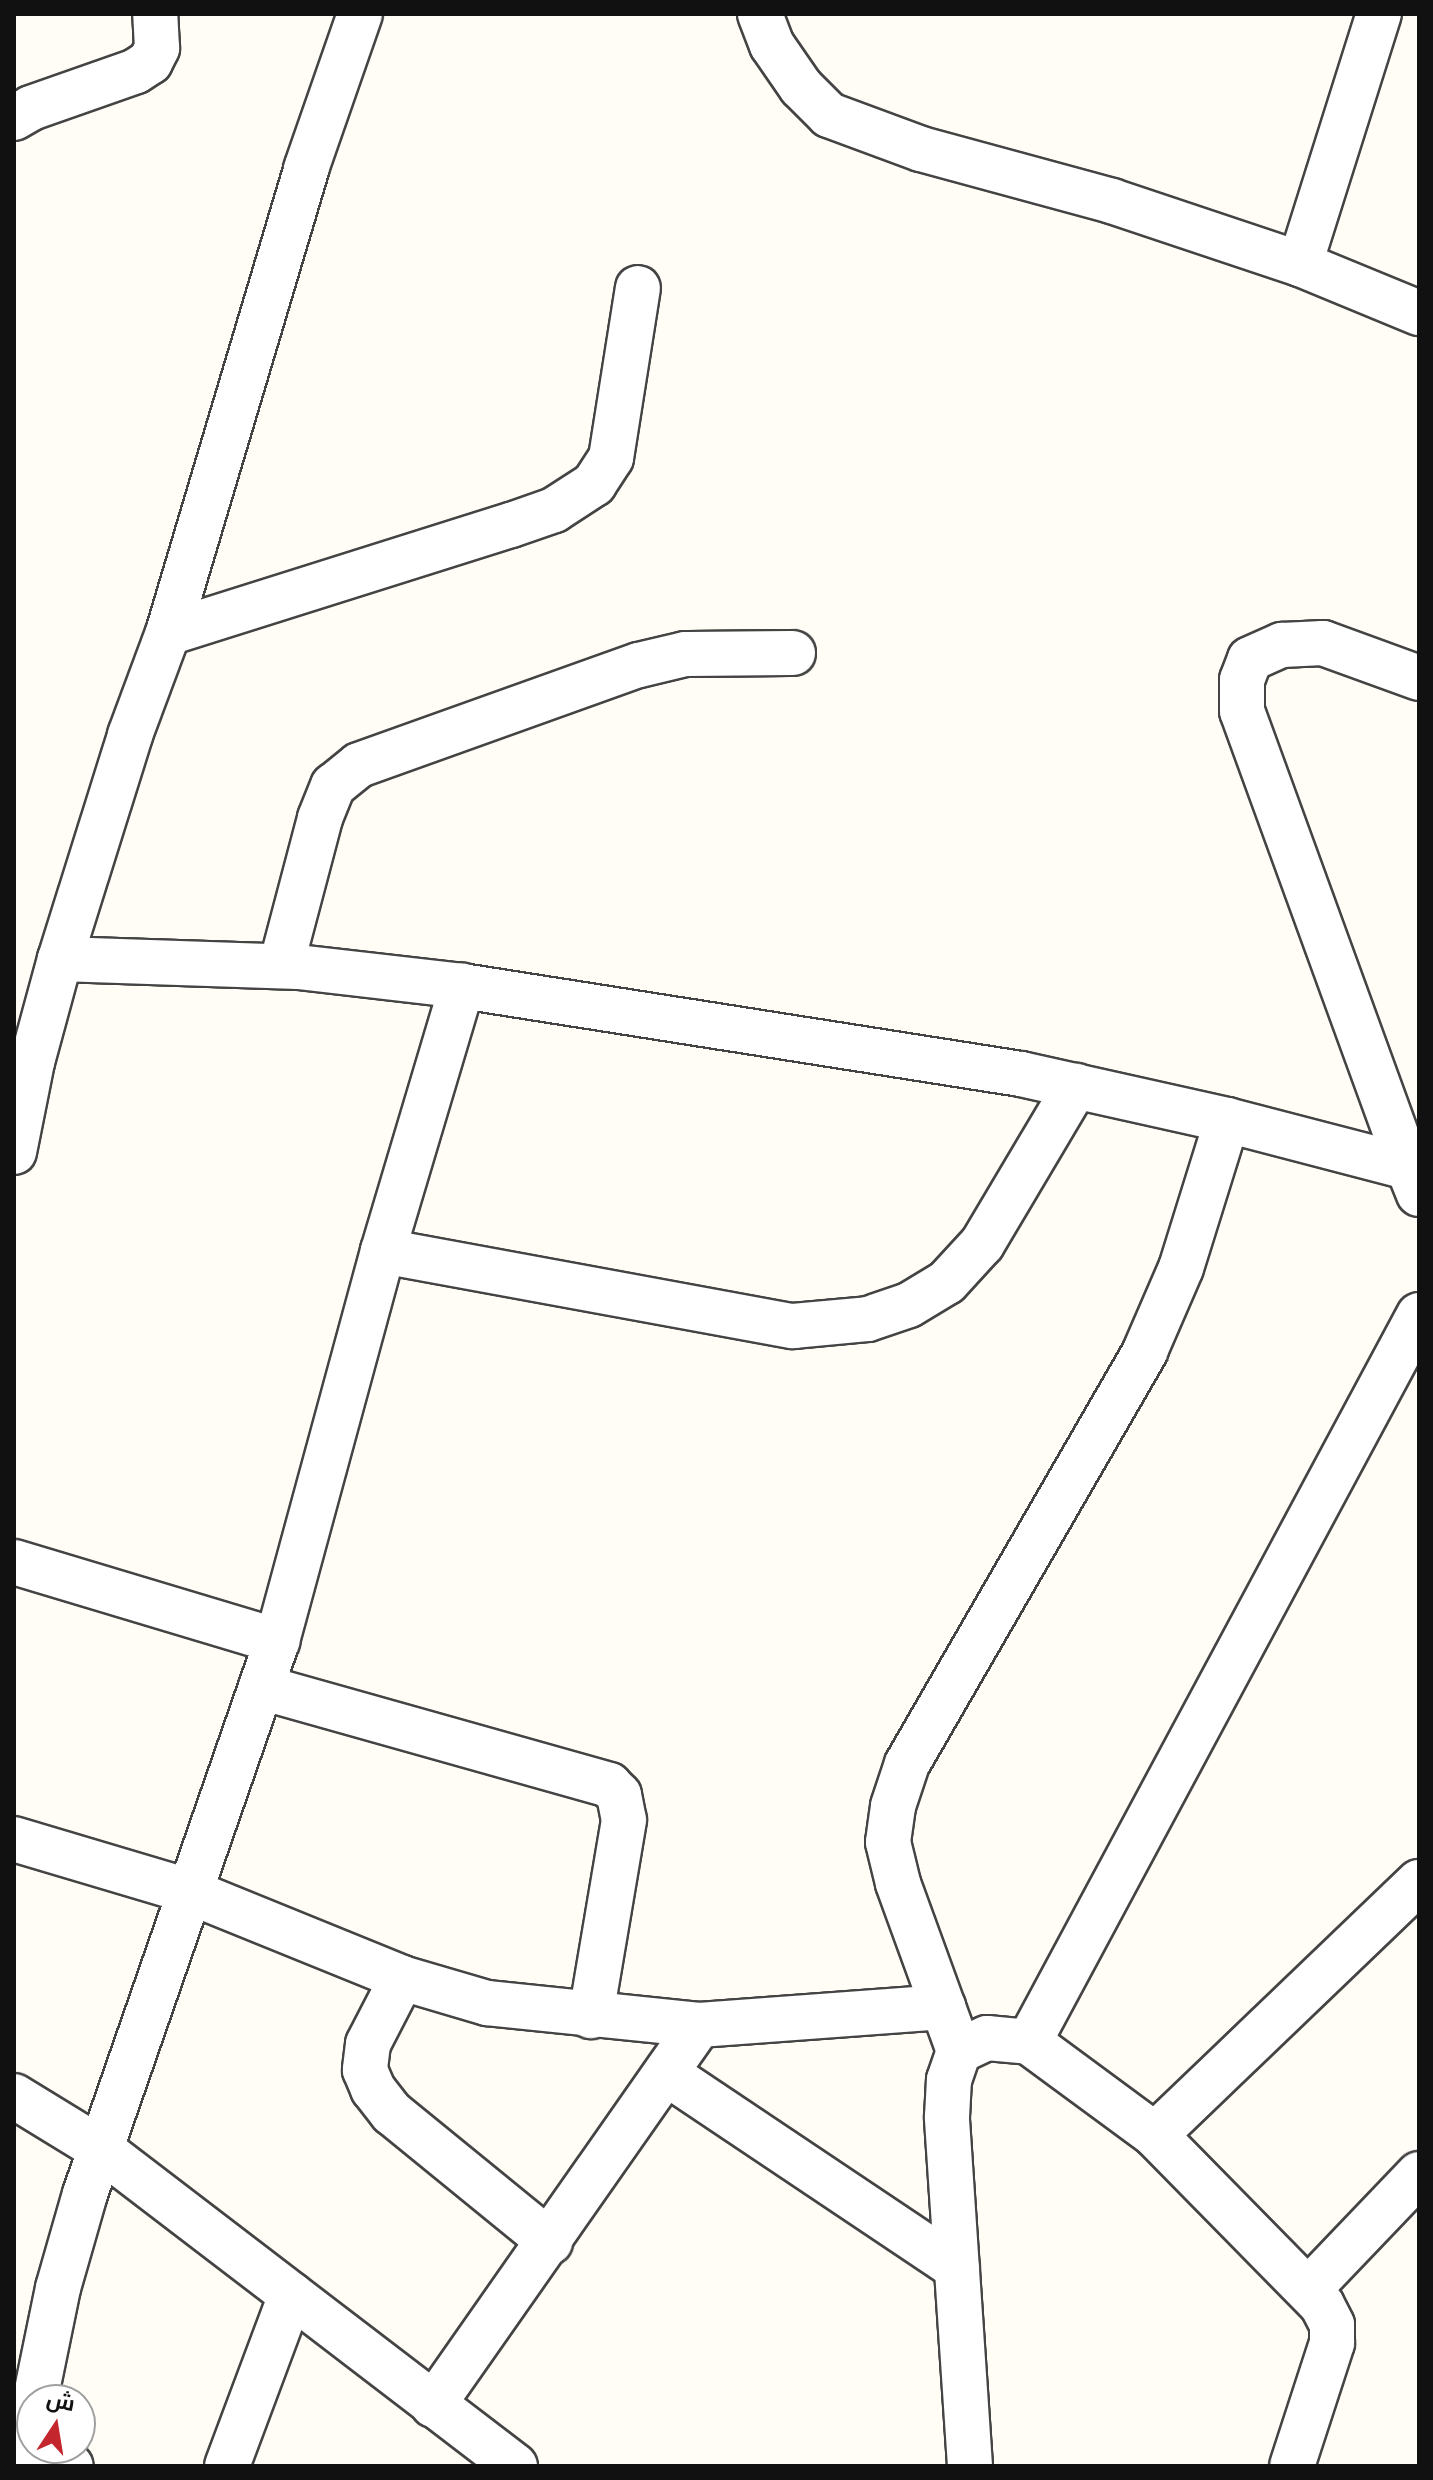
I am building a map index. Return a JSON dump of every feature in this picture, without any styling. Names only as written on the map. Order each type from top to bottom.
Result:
[{"type":"street","points":[[14,118],[31,108],[136,71],[150,62],[157,48],[155,14]]},
{"type":"street","points":[[14,1152],[25,1058],[60,959],[130,735],[168,633],[306,169],[360,14]]},
{"type":"street","points":[[760,14],[779,56],[801,87],[829,115],[921,149],[1112,201],[1300,264],[1419,313]]},
{"type":"street","points":[[1300,264],[1379,14]]},
{"type":"street","points":[[168,633],[554,510],[594,484],[611,458],[638,288]]},
{"type":"street","points":[[1415,1169],[1242,711],[1242,680],[1250,659],[1282,645],[1323,643],[1419,678]]},
{"type":"street","points":[[281,966],[320,818],[333,786],[359,765],[639,665],[685,654],[793,653]]},
{"type":"street","points":[[60,959],[281,966],[462,986],[1005,1071],[1227,1120],[1415,1169]]},
{"type":"street","points":[[38,2384],[58,2288],[85,2194],[277,1641],[383,1251],[462,986]]},
{"type":"street","points":[[383,1251],[793,1326],[868,1319],[909,1305],[947,1282],[982,1244],[1076,1086]]},
{"type":"street","points":[[970,2466],[947,2117],[949,2080],[959,2051],[898,1883],[888,1842],[893,1806],[907,1764],[1145,1351],[1181,1268],[1227,1120]]},
{"type":"street","points":[[1029,2042],[1419,1315]]},
{"type":"street","points":[[14,1562],[277,1641]]},
{"type":"street","points":[[261,1687],[609,1785],[619,1795],[624,1820],[591,2016]]},
{"type":"street","points":[[14,1839],[188,1891],[402,1978],[487,2003],[699,2025],[943,2007]]},
{"type":"street","points":[[1155,2135],[1419,1882]]},
{"type":"street","points":[[402,1978],[368,2044],[365,2070],[373,2089],[392,2113],[550,2242]]},
{"type":"street","points":[[433,2405],[699,2025]]},
{"type":"street","points":[[959,2051],[987,2038],[1029,2042],[1155,2135],[1309,2289],[1332,2325],[1332,2343],[1292,2466]]},
{"type":"street","points":[[666,2073],[957,2268]]},
{"type":"street","points":[[14,2096],[102,2150],[515,2466]]},
{"type":"street","points":[[1309,2289],[1419,2174]]},
{"type":"street","points":[[227,2466],[291,2295]]}]
